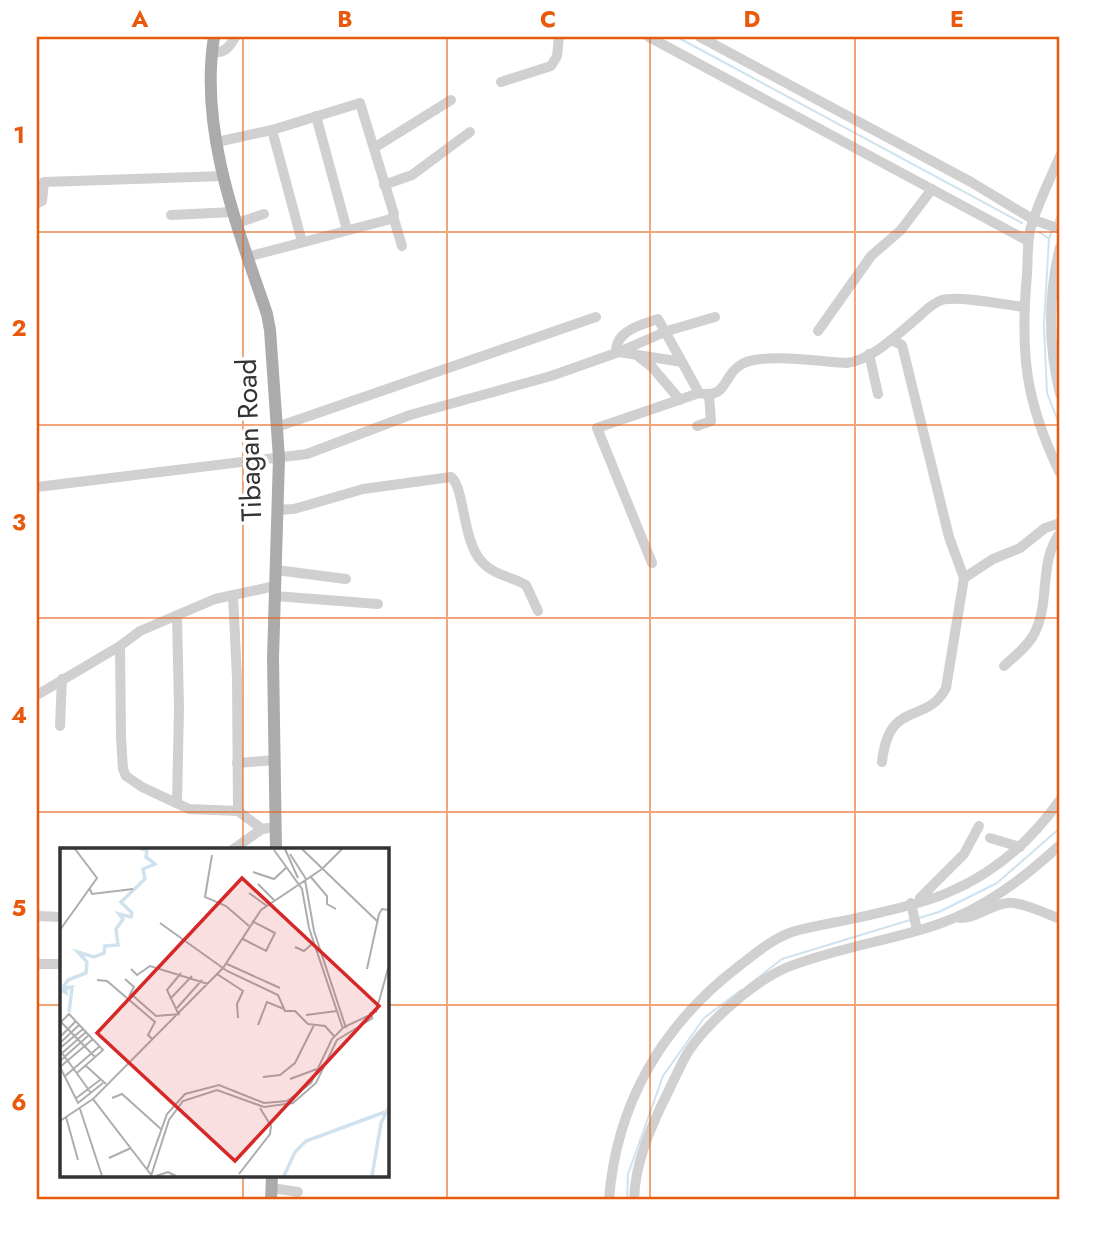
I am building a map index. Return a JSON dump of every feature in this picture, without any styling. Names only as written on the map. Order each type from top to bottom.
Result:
[{"type":"main road","name":"Tibagan Road","points":[[214,37],[211,114],[235,218],[270,330],[279,458],[275,591],[275,761],[269,828],[275,848]]},
{"type":"street","points":[[212,51],[223,51],[235,37]]},
{"type":"street","points":[[501,82],[551,66],[557,56],[559,37]]},
{"type":"street","points":[[649,37],[1028,241]]},
{"type":"street","points":[[699,37],[959,176],[1037,221],[1060,229]]},
{"type":"street","points":[[374,148],[451,100]]},
{"type":"street","points":[[217,142],[272,130],[360,103],[402,246]]},
{"type":"street","points":[[316,116],[347,230]]},
{"type":"street","points":[[272,130],[302,242]]},
{"type":"street","points":[[384,185],[412,175],[470,132]]},
{"type":"street","points":[[1060,156],[1028,241],[1023,340],[1031,395],[1044,437],[1060,473]]},
{"type":"street","points":[[37,203],[42,201],[43,184],[51,181],[224,176]]},
{"type":"street","points":[[818,331],[871,256],[901,230],[932,189]]},
{"type":"street","points":[[171,215],[235,218],[264,214]]},
{"type":"street","points":[[247,257],[393,216]]},
{"type":"street","points":[[1060,247],[1051,293],[1053,354],[1060,394]]},
{"type":"street","points":[[652,563],[596,429],[599,425],[721,390],[730,374],[741,363],[756,358],[847,363],[869,354],[891,340],[941,300],[1024,307]]},
{"type":"street","points":[[276,427],[596,317]]},
{"type":"street","points":[[37,487],[318,451],[410,415],[551,376],[667,331],[715,317]]},
{"type":"street","points":[[617,352],[616,343],[620,336],[656,319],[661,320],[682,362],[704,394],[711,421],[697,426]]},
{"type":"street","points":[[882,762],[884,746],[893,727],[906,716],[936,702],[946,688],[964,578],[949,537],[902,345],[891,340]]},
{"type":"street","points":[[617,352],[682,362]]},
{"type":"street","points":[[635,354],[652,367],[680,400]]},
{"type":"street","points":[[869,354],[878,394]]},
{"type":"street","points":[[277,510],[294,509],[363,489],[450,477],[457,483],[465,524],[477,556],[498,574],[526,585],[538,611]]},
{"type":"street","points":[[964,578],[993,559],[1020,548],[1045,528],[1060,523]]},
{"type":"street","points":[[1004,666],[1034,634],[1045,598],[1048,562],[1060,533]]},
{"type":"street","points":[[276,570],[346,579]]},
{"type":"street","points":[[37,695],[120,646],[140,631],[215,599],[275,591],[378,604]]},
{"type":"street","points":[[233,595],[238,811]]},
{"type":"street","points":[[177,615],[177,803]]},
{"type":"street","points":[[120,646],[124,773],[142,787],[177,803],[196,810],[238,811],[269,828]]},
{"type":"street","points":[[60,726],[62,679]]},
{"type":"street","points":[[237,763],[275,761]]},
{"type":"street","points":[[609,1200],[615,1151],[633,1095],[667,1039],[711,990],[751,957],[790,933],[912,906],[946,894],[988,871],[1020,847],[1047,820],[1060,800]]},
{"type":"street","points":[[912,906],[964,854],[979,826]]},
{"type":"street","points":[[235,848],[269,828]]},
{"type":"street","points":[[989,838],[1020,847]]},
{"type":"street","points":[[634,1200],[634,1186],[650,1128],[688,1053],[714,1023],[763,981],[786,968],[849,947],[956,917],[1008,888],[1060,845]]},
{"type":"street","points":[[956,917],[971,917],[1013,902],[1060,919]]},
{"type":"street","points":[[912,906],[916,928]]},
{"type":"street","points":[[37,916],[60,917]]},
{"type":"street","points":[[37,964],[60,964]]},
{"type":"street","points":[[272,1188],[298,1192]]},
{"type":"waterway","points":[[677,37],[1022,223]]},
{"type":"waterway","points":[[1055,223],[1060,209]]},
{"type":"waterway","points":[[1052,231],[1049,238],[1044,325],[1047,393],[1060,426]]},
{"type":"waterway","points":[[1039,232],[1048,238]]},
{"type":"waterway","points":[[919,918],[939,912],[997,883],[1060,828]]},
{"type":"waterway","points":[[746,987],[782,959],[910,920]]},
{"type":"waterway","points":[[627,1200],[628,1174],[663,1076],[704,1018],[741,990]]}]
